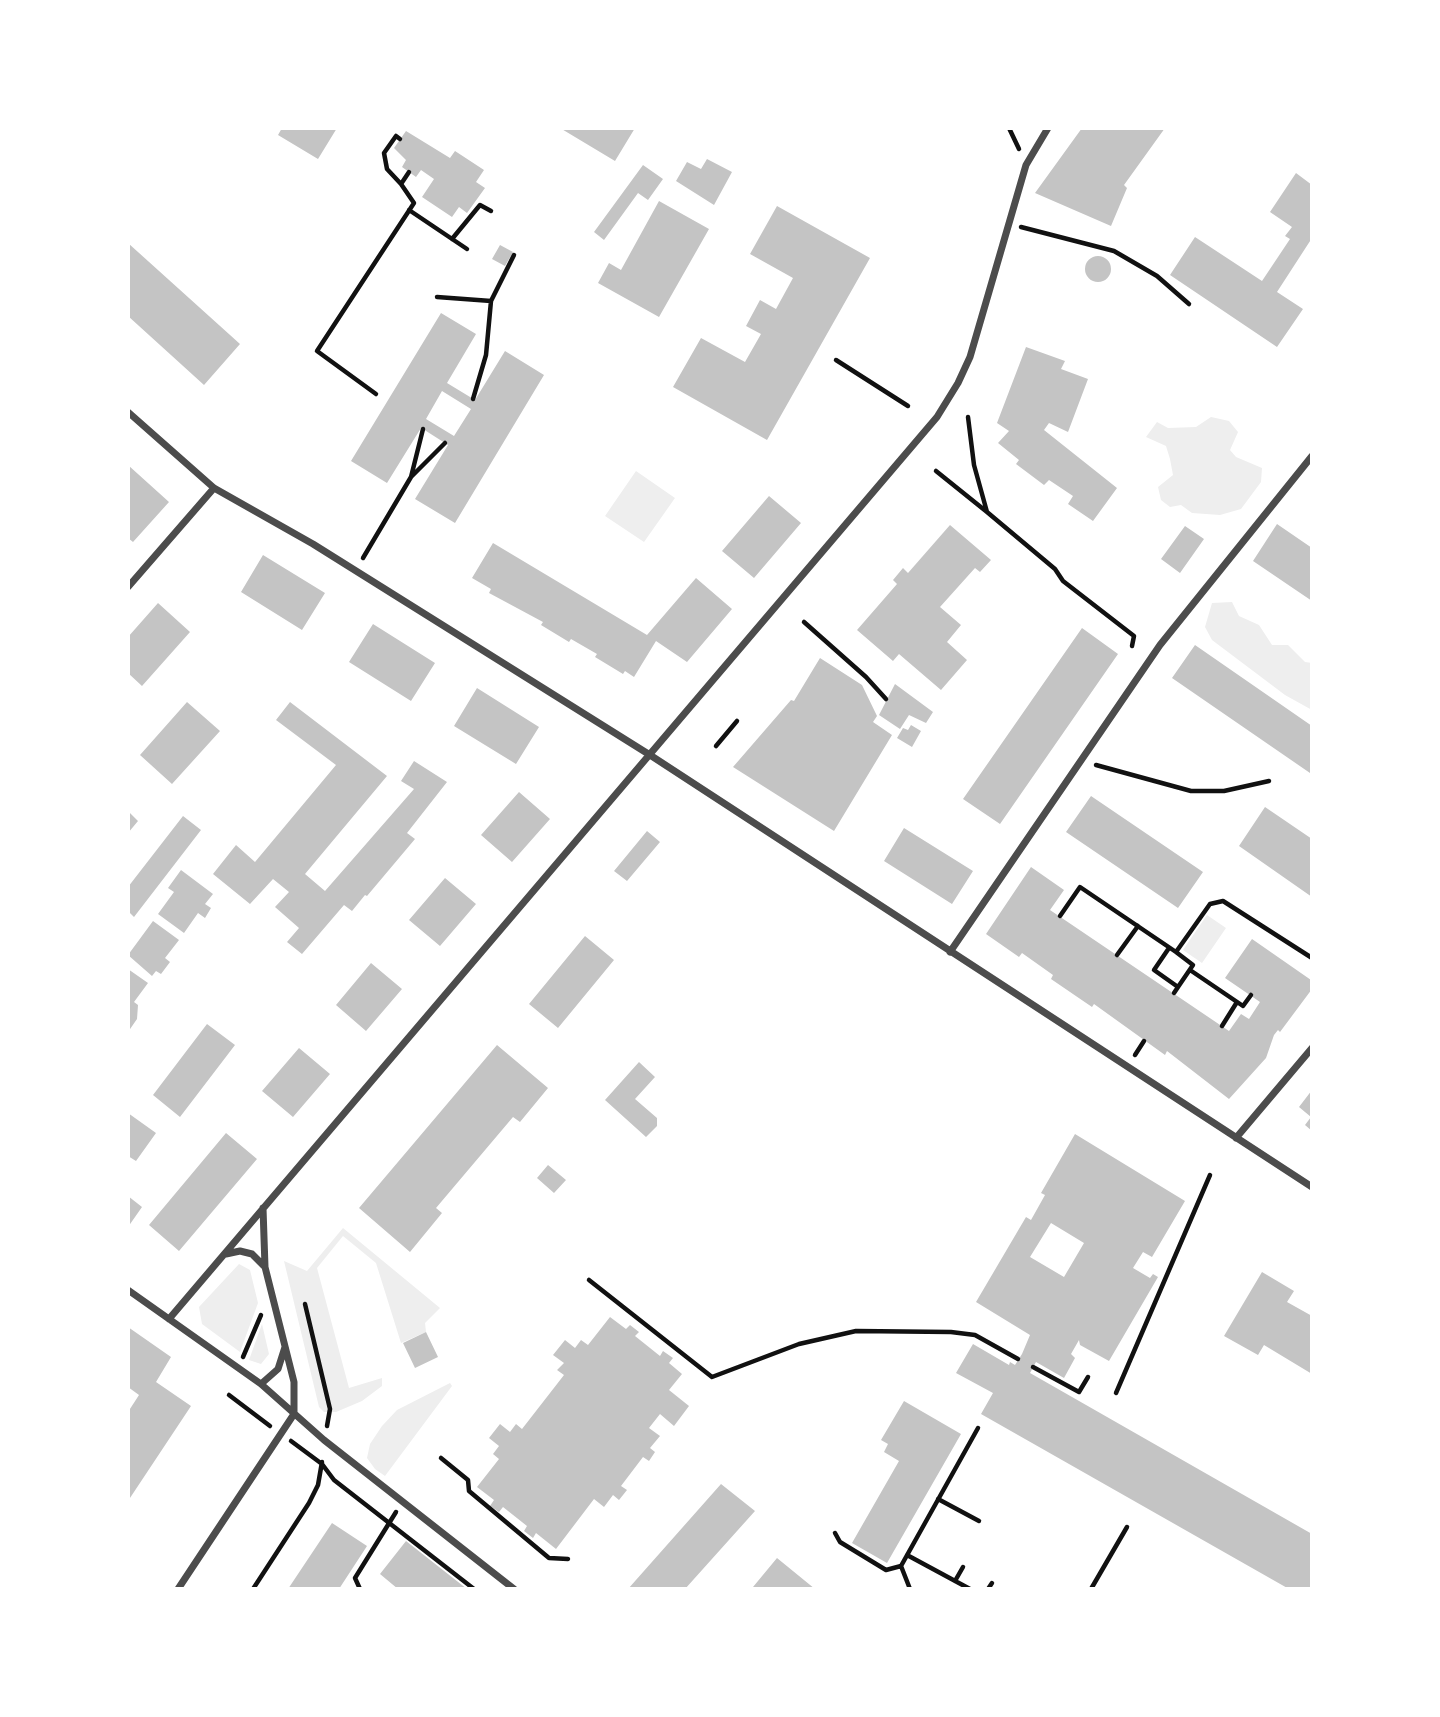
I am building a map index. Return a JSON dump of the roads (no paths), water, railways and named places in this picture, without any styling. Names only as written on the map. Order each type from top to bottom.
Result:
[{"type":"street","points":[[169,1319],[937,417],[970,357],[1026,165],[1048,128]]},
{"type":"street","points":[[128,412],[214,488],[356,571],[650,755],[1312,1187]]},
{"type":"street","points":[[950,952],[1191,603],[1312,456]]},
{"type":"street","points":[[128,587],[214,488]]},
{"type":"street","points":[[1237,1138],[1312,1048]]},
{"type":"street","points":[[178,1589],[294,1414],[294,1382],[265,1267],[263,1208]]},
{"type":"street","points":[[225,1254],[240,1251],[252,1254],[265,1267]]},
{"type":"street","points":[[128,1290],[261,1384],[324,1440],[514,1589]]},
{"type":"street","points":[[261,1384],[278,1369],[286,1347]]}]
